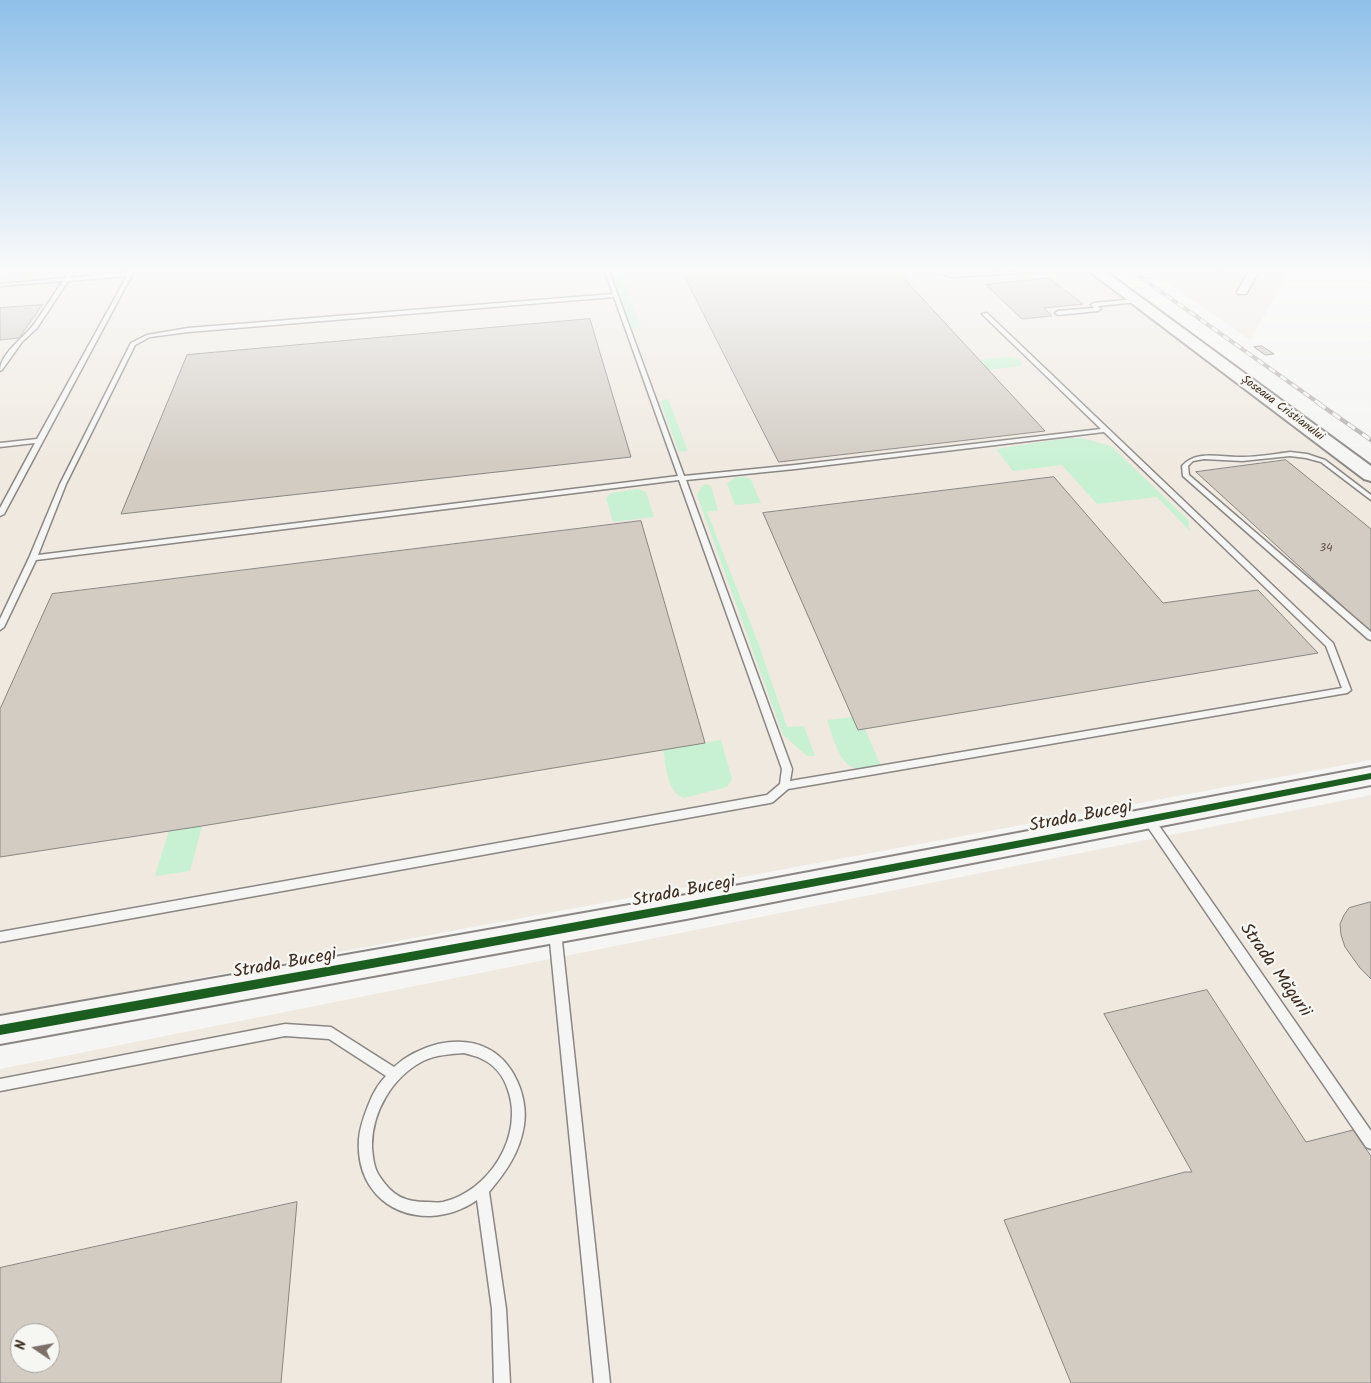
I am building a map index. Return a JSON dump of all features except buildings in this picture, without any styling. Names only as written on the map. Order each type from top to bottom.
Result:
[{"type":"main road","name":"Șoseaua Cristianului","points":[[1183,336],[1371,475]]},
{"type":"main road","name":"Șoseaua Cristianului","points":[[1196,336],[1371,464]]},
{"type":"street","name":"Strada Bucegi","points":[[0,1030],[555,932],[1149,820],[1371,776]]},
{"type":"lane","points":[[0,369],[25,336]]},
{"type":"lane","points":[[0,514],[97,336]]},
{"type":"lane","points":[[0,627],[63,484],[133,344],[152,336]]},
{"type":"lane","points":[[630,336],[787,769],[785,786]]},
{"type":"lane","points":[[0,937],[770,799],[785,786],[1347,690],[1330,645],[1007,336]]},
{"type":"lane","points":[[32,558],[681,478],[795,467],[1106,430]]},
{"type":"lane","points":[[0,445],[38,442]]},
{"type":"lane","points":[[1371,498],[1323,461],[1307,456],[1290,454],[1242,459],[1204,457],[1191,460],[1185,466],[1186,476],[1371,638]]},
{"type":"lane","name":"Strada Măgurii","points":[[1149,820],[1371,1142]]},
{"type":"lane","points":[[555,932],[602,1383]]},
{"type":"lane","points":[[0,1084],[285,1030],[331,1033],[395,1075]]},
{"type":"lane","points":[[464,1047],[487,1054],[504,1068],[516,1089],[520,1114],[515,1141],[502,1168],[482,1190],[457,1205],[431,1211],[405,1207],[384,1194],[371,1174],[364,1149],[368,1122],[378,1096],[395,1075],[416,1058],[441,1049],[464,1047]]},
{"type":"lane","points":[[482,1190],[499,1309],[502,1383]]},
{"type":"shaded area","points":[[0,336],[1173,336],[1371,484],[1371,760],[0,1015]]},
{"type":"shaded area","points":[[1244,336],[1253,336],[1250,340]]},
{"type":"shaded area","points":[[1371,795],[1371,1383],[0,1383],[0,1069]]},
{"type":"green space","points":[[1009,357],[1019,359],[1022,363],[1021,366],[989,370],[980,359]]},
{"type":"green space","points":[[668,399],[688,451],[679,452],[660,401]]},
{"type":"green space","points":[[1067,438],[1082,438],[1111,446],[1188,520],[1190,531],[1157,497],[1097,504],[1062,465],[1013,471],[996,449]]},
{"type":"green space","points":[[736,477],[746,477],[751,480],[761,503],[735,505],[727,484]]},
{"type":"green space","points":[[706,484],[711,486],[718,510],[707,512],[757,640],[787,727],[804,726],[815,756],[807,756],[783,735],[697,495],[702,486]]},
{"type":"green space","points":[[638,489],[646,492],[654,517],[613,522],[606,498],[611,493]]},
{"type":"green space","points":[[853,717],[858,730],[865,729],[881,766],[868,770],[853,768],[842,758],[838,751],[827,720]]},
{"type":"green space","points":[[721,740],[732,779],[727,787],[684,798],[678,795],[668,778],[663,749]]},
{"type":"green space","points":[[202,826],[190,871],[155,876],[169,830]]},
{"type":"railway","points":[[1223,336],[1320,404]]},
{"type":"railway","points":[[1318,403],[1371,440]]},
{"type":"cycle path","points":[[0,1030],[686,907],[1029,843],[1371,776]]}]
